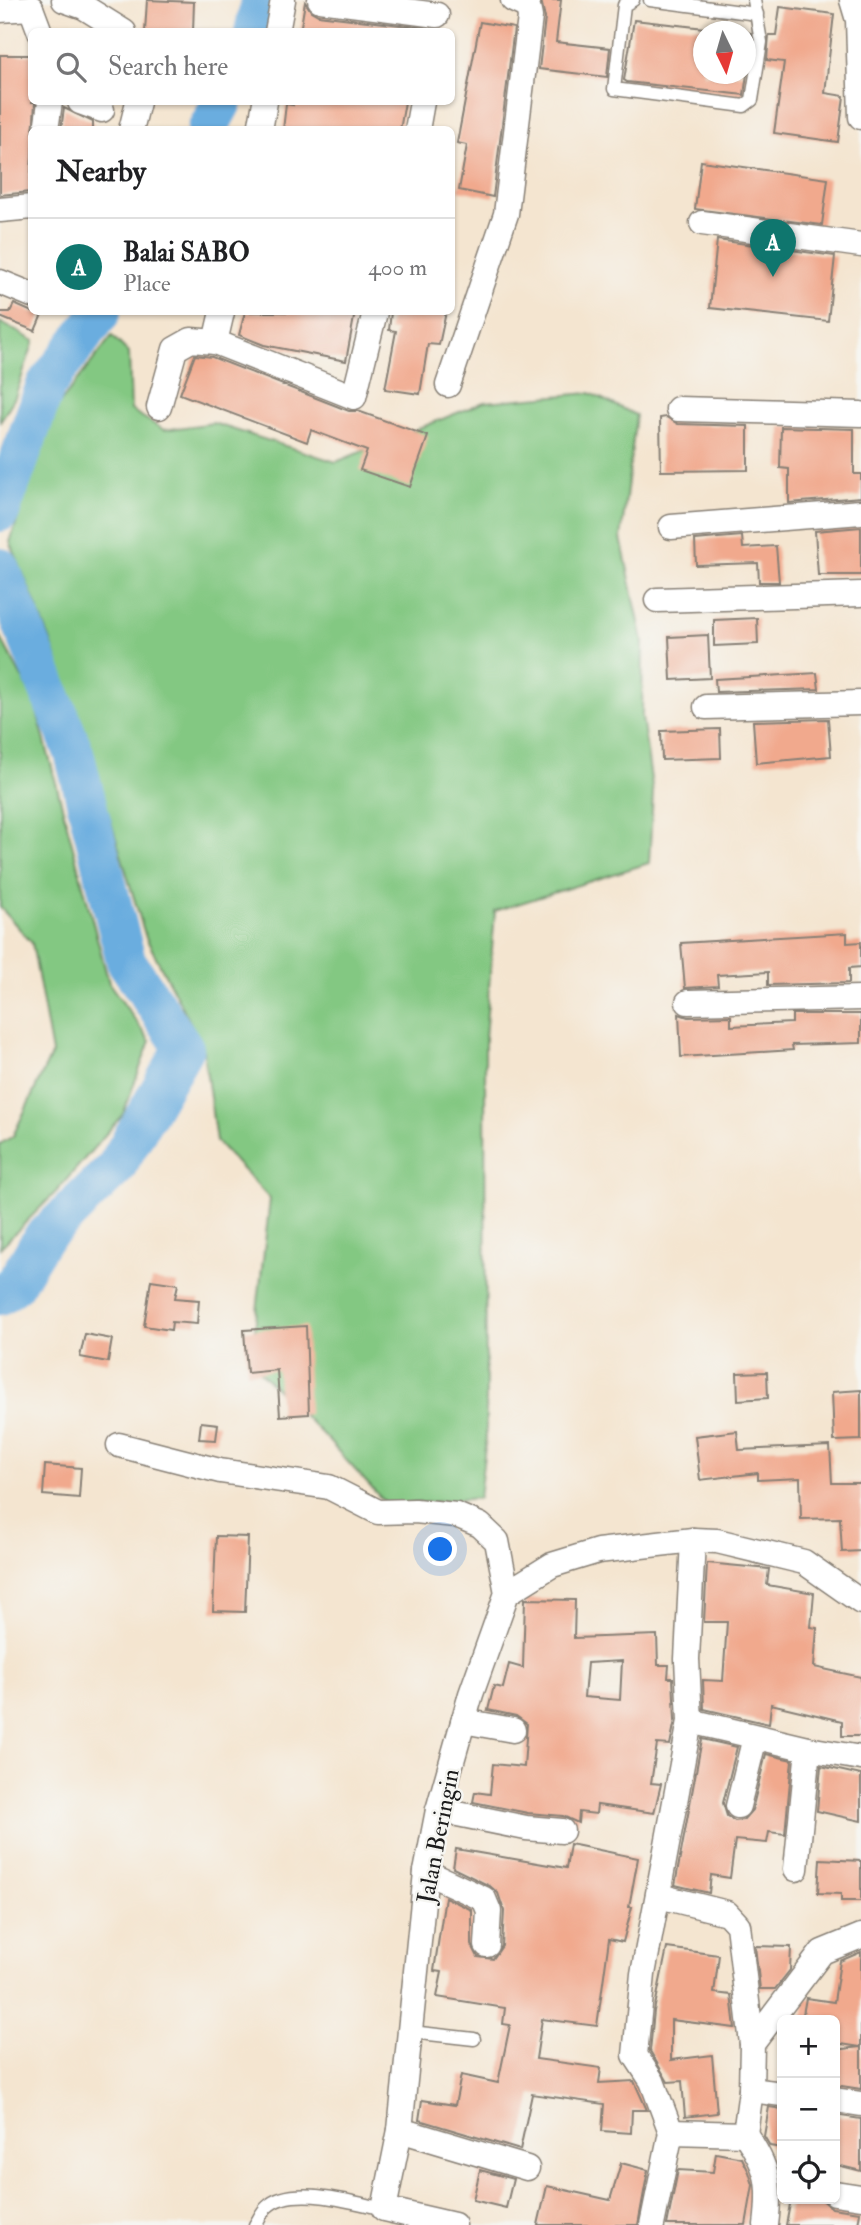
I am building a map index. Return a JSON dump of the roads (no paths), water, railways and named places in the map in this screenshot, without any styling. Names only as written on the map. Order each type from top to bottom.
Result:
[{"type":"street","points":[[64,0],[84,7],[118,28]]},
{"type":"street","points":[[279,28],[283,0]]},
{"type":"street","points":[[320,0],[440,15]]},
{"type":"street","points":[[448,385],[506,214],[530,16],[528,7],[513,0]]},
{"type":"street","points":[[0,10],[33,4],[39,28]]},
{"type":"street","points":[[857,12],[861,117]]},
{"type":"street","points":[[47,126],[50,105]]},
{"type":"street","points":[[132,126],[137,105]]},
{"type":"street","points":[[261,126],[264,105]]},
{"type":"street","points":[[418,126],[421,105]]},
{"type":"street","points":[[0,210],[28,207]]},
{"type":"street","points":[[702,223],[861,245]]},
{"type":"street","points":[[0,282],[28,294]]},
{"type":"street","points":[[215,342],[221,315]]},
{"type":"street","points":[[159,407],[178,345],[191,340],[215,342],[354,397],[374,315]]},
{"type":"street","points":[[678,409],[861,414]]},
{"type":"street","points":[[671,527],[861,512]]},
{"type":"street","points":[[657,600],[861,594]]},
{"type":"street","points":[[706,707],[861,703]]},
{"type":"street","points":[[688,1002],[861,998]]},
{"type":"street","points":[[119,1445],[220,1471],[329,1487],[378,1512],[415,1511],[456,1515],[480,1525],[497,1541],[507,1593],[552,1564],[598,1551],[693,1540],[717,1541],[804,1562],[861,1602]]},
{"type":"street","points":[[652,2225],[671,2132],[652,2081],[635,2055],[643,1974],[690,1721],[687,1659],[693,1540]]},
{"type":"street","name":"Jalan Beringin","points":[[384,2209],[400,2130],[426,1872],[438,1810],[463,1721],[507,1593]]},
{"type":"street","points":[[463,1721],[513,1730]]},
{"type":"street","points":[[690,1721],[808,1749],[861,1758]]},
{"type":"street","points":[[738,1806],[755,1737]]},
{"type":"street","points":[[796,1869],[808,1749]]},
{"type":"street","points":[[438,1810],[526,1828],[562,1831]]},
{"type":"street","points":[[426,1872],[484,1899],[489,1911],[487,1945]]},
{"type":"street","points":[[659,1896],[727,1913],[738,1925],[752,2044],[751,2090],[745,2134],[776,2186],[766,2225]]},
{"type":"street","points":[[752,2044],[822,1952],[861,1936]]},
{"type":"street","points":[[751,2090],[777,2093]]},
{"type":"street","points":[[840,2101],[861,2104]]},
{"type":"street","points":[[400,2130],[527,2168]]},
{"type":"street","points":[[671,2132],[745,2134]]},
{"type":"street","points":[[840,2194],[861,2197]]},
{"type":"street","points":[[384,2209],[454,2225]]},
{"type":"lane","points":[[633,0],[624,5],[614,89],[744,106],[752,100],[761,42],[754,0]]},
{"type":"lane","points":[[650,0],[757,14]]},
{"type":"lane","points":[[411,2032],[474,2039]]},
{"type":"lane","points":[[255,2225],[267,2206],[289,2196],[342,2199],[384,2209]]},
{"type":"waterway","points":[[255,28],[261,0]]},
{"type":"waterway","points":[[209,126],[220,105]]},
{"type":"waterway","points":[[0,512],[46,385],[99,315]]},
{"type":"waterway","points":[[0,568],[74,753],[126,961],[184,1048],[116,1167],[42,1239],[14,1285],[0,1295]]},
{"type":"place","name":"Balai SABO","points":[[773,277]]}]
